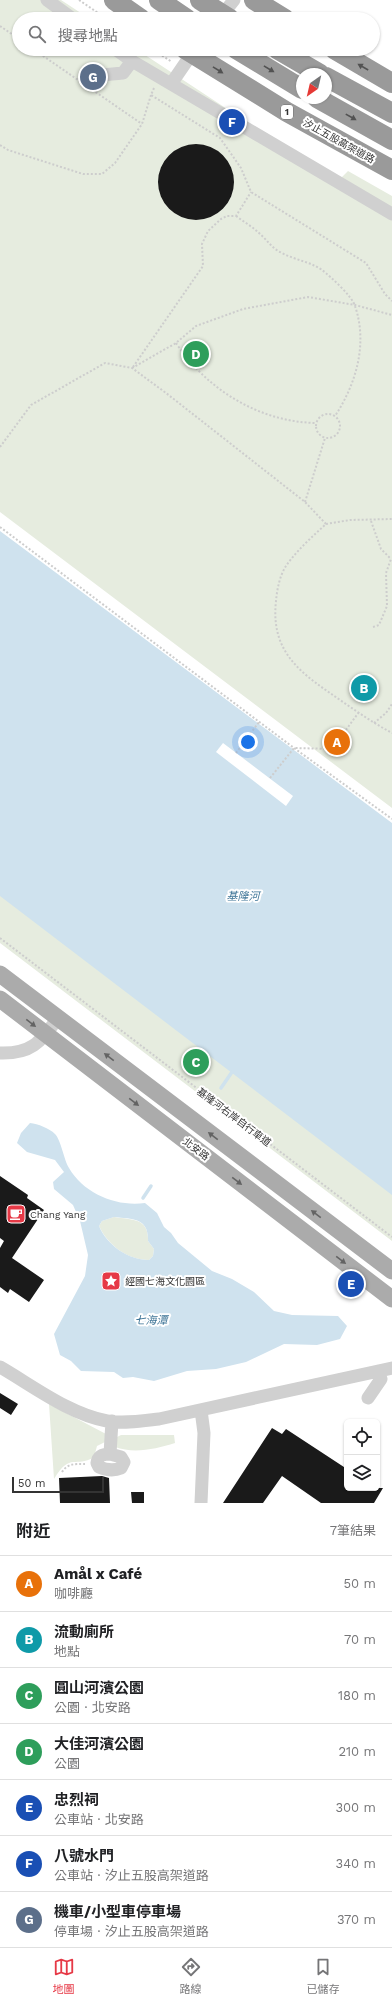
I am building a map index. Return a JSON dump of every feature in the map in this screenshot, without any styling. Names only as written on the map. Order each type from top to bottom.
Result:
[{"type":"highway","points":[[114,0],[131,12]]},
{"type":"highway","points":[[159,0],[177,12]]},
{"type":"highway","points":[[200,0],[219,12]]},
{"type":"highway","points":[[254,0],[274,12]]},
{"type":"highway","name":"汐止五股高架道路","points":[[196,56],[287,112],[392,170]]},
{"type":"highway","points":[[248,56],[296,85]]},
{"type":"highway","points":[[289,56],[310,68]]},
{"type":"highway","points":[[346,56],[392,83]]},
{"type":"highway","points":[[332,80],[392,113]]},
{"type":"highway","points":[[328,104],[392,140]]},
{"type":"main road","name":"北安路","points":[[0,974],[392,1271]]},
{"type":"main road","name":"北安路","points":[[0,999],[392,1299]]},
{"type":"lane","points":[[47,0],[63,12]]},
{"type":"lane","points":[[225,12],[234,0]]},
{"type":"lane","points":[[125,56],[392,214]]},
{"type":"lane","points":[[167,81],[189,56]]},
{"type":"lane","points":[[102,75],[123,73],[132,61]]},
{"type":"lane","points":[[0,1053],[15,1054],[30,1049],[46,1035],[58,1018]]},
{"type":"lane","points":[[0,1367],[84,1414],[112,1421],[126,1422],[159,1419],[392,1368]]},
{"type":"lane","points":[[368,1398],[381,1379],[378,1371]]},
{"type":"lane","points":[[200,1503],[204,1433],[201,1410]]},
{"type":"lane","points":[[110,1454],[112,1421]]},
{"type":"lane","points":[[103,1454],[110,1454],[121,1457],[124,1462],[121,1468],[116,1470],[99,1467],[97,1463],[98,1458],[103,1454]]},
{"type":"path","points":[[79,0],[97,12]]},
{"type":"path","points":[[0,26],[12,34]]},
{"type":"path","points":[[43,56],[142,124]]},
{"type":"path","points":[[0,145],[8,150],[83,174],[102,174],[116,163],[142,124],[151,95],[167,81]]},
{"type":"path","points":[[151,95],[220,138],[241,168],[251,192],[366,264],[385,294],[392,301]]},
{"type":"path","points":[[236,216],[251,192]]},
{"type":"path","points":[[132,368],[203,266],[202,244],[208,231],[221,219],[227,216],[236,216],[259,233],[280,252],[310,263],[322,270],[334,280],[355,305],[360,333],[360,355],[351,389],[335,416]]},
{"type":"path","points":[[132,368],[176,343],[196,326],[243,309],[308,297],[355,305],[392,315]]},
{"type":"path","points":[[176,343],[184,355],[203,375],[244,404],[291,421],[316,424]]},
{"type":"path","points":[[0,447],[31,405],[104,363],[132,368],[305,502],[326,524]]},
{"type":"path","points":[[324,415],[335,416],[341,424],[340,431],[335,437],[325,438],[317,431],[316,424],[324,415]]},
{"type":"path","points":[[305,502],[325,438]]},
{"type":"path","points":[[392,519],[371,521],[350,520],[326,524],[304,545],[286,567],[277,590],[274,613],[279,639],[289,659],[304,676],[374,723],[392,733]]},
{"type":"path","points":[[371,521],[382,549],[392,559],[386,573],[388,592],[385,613],[379,625],[374,627]]},
{"type":"path","points":[[0,527],[294,748],[392,819]]},
{"type":"path","points":[[374,723],[386,713],[392,704]]},
{"type":"path","points":[[294,748],[332,749],[359,712]]},
{"type":"path","points":[[236,752],[259,721]]},
{"type":"path","points":[[270,778],[294,748]]},
{"type":"path","name":"基隆河右岸自行車道","points":[[0,938],[392,1237]]},
{"type":"path","points":[[62,1472],[67,1466],[72,1464],[97,1463]]},
{"type":"shaded area","points":[[0,0],[61,0],[79,12],[12,12],[12,56],[147,56],[300,157],[341,178],[348,171],[392,196],[392,808],[0,512]]},
{"type":"shaded area","points":[[0,882],[392,1181],[392,1241],[0,943]]},
{"type":"shaded area","points":[[114,1217],[133,1220],[143,1224],[148,1233],[148,1241],[154,1249],[153,1256],[149,1260],[133,1257],[119,1250],[103,1233],[99,1226],[102,1221]]},
{"type":"shaded area","points":[[49,1404],[106,1434],[105,1442],[97,1446],[94,1457],[82,1462],[73,1462],[65,1465],[54,1479]]},
{"type":"shaded area","points":[[121,1435],[174,1435],[175,1443],[145,1450],[122,1449],[115,1447],[117,1437]]},
{"type":"water","name":"基隆河","points":[[0,531],[392,823],[392,1195],[0,896]]},
{"type":"water","name":"七海潭","points":[[30,1123],[50,1130],[57,1137],[69,1168],[75,1177],[92,1192],[113,1201],[134,1204],[145,1203],[157,1213],[164,1227],[171,1233],[178,1243],[212,1271],[232,1279],[254,1292],[274,1311],[292,1315],[338,1316],[347,1326],[340,1339],[317,1345],[284,1344],[246,1362],[216,1369],[187,1371],[154,1381],[133,1377],[123,1378],[114,1372],[81,1371],[71,1361],[60,1355],[54,1334],[85,1276],[88,1255],[80,1221],[73,1205],[54,1189],[53,1182],[64,1172],[55,1160],[27,1152],[17,1143],[21,1133]],"holes":[[[114,1217],[133,1219],[143,1224],[148,1233],[148,1241],[154,1249],[153,1256],[149,1260],[126,1254],[107,1239],[99,1226],[102,1221]]]},
{"type":"pier","points":[[223,743],[293,796],[286,806],[216,752]]},
{"type":"building","points":[[196,144],[211,147],[223,155],[231,167],[234,182],[231,197],[223,209],[211,217],[196,220],[181,217],[169,209],[161,197],[158,182],[161,167],[169,155],[181,147]]},
{"type":"building","points":[[0,1176],[28,1195],[27,1198],[44,1210],[12,1258],[44,1280],[29,1302],[10,1289],[8,1293],[0,1287],[0,1248],[4,1241],[0,1238]]},
{"type":"building","points":[[0,1393],[18,1404],[11,1415],[0,1408]]},
{"type":"building","points":[[272,1428],[282,1434],[286,1429],[344,1467],[344,1491],[380,1491],[380,1488],[383,1488],[374,1503],[321,1503],[282,1476],[263,1503],[223,1503]]},
{"type":"building","points":[[102,1476],[109,1478],[110,1503],[60,1503],[59,1478]]},
{"type":"building","points":[[131,1492],[144,1492],[144,1503],[132,1503]]},
{"type":"waterway","points":[[221,1088],[232,1072]]},
{"type":"waterway","points":[[143,1198],[151,1186]]},
{"type":"place","name":"機車/小型車停車場","points":[[93,77]]},
{"type":"place","name":"八號水門","points":[[232,122]]},
{"type":"place","name":"大佳河濱公園","points":[[196,354]]},
{"type":"place","name":"流動廁所","points":[[364,688]]},
{"type":"place","name":"Amål x Café","points":[[337,742]]},
{"type":"place","name":"圓山河濱公園","points":[[196,1062]]},
{"type":"place","name":"Chang Yang","points":[[16,1214]]},
{"type":"place","name":"經國七海文化園區","points":[[111,1281]]},
{"type":"place","name":"忠烈祠","points":[[351,1284]]}]
